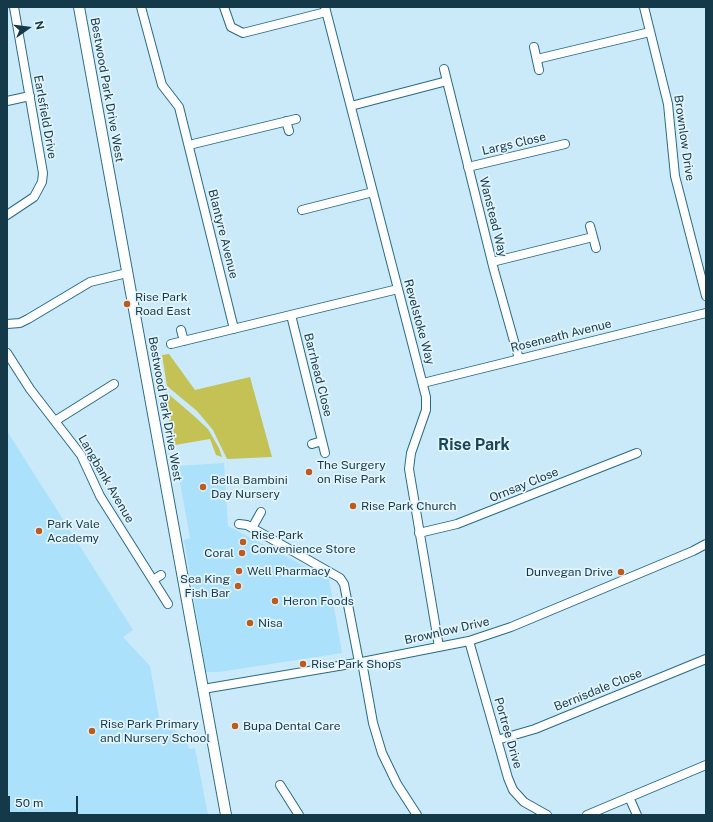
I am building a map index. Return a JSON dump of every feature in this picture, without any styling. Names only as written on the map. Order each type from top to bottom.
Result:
[{"type":"street","name":"Earlsfield Drive","points":[[7,214],[34,197],[42,182],[42,163],[14,7]]},
{"type":"street","name":"Bestwood Park Drive West","points":[[79,7],[226,815]]},
{"type":"street","name":"Blantyre Avenue","points":[[141,7],[162,85],[178,103],[234,328]]},
{"type":"street","points":[[224,7],[231,27],[243,33],[326,10]]},
{"type":"street","name":"Brownlow Drive","points":[[644,7],[668,104],[675,176],[706,296]]},
{"type":"street","name":"Revelstoke Way","points":[[326,10],[426,397],[426,410],[411,453],[409,469],[439,647]]},
{"type":"street","points":[[537,59],[650,32]]},
{"type":"street","points":[[534,47],[540,70]]},
{"type":"street","name":"Wanstead Way","points":[[444,69],[492,262],[519,359]]},
{"type":"street","points":[[351,106],[447,81]]},
{"type":"street","points":[[7,101],[30,96]]},
{"type":"street","points":[[189,146],[296,119]]},
{"type":"street","points":[[286,121],[289,131]]},
{"type":"street","name":"Largs Close","points":[[468,167],[566,144]]},
{"type":"street","points":[[302,210],[373,192]]},
{"type":"street","points":[[590,226],[596,248]]},
{"type":"street","points":[[492,262],[593,237]]},
{"type":"street","points":[[7,324],[20,323],[28,319],[90,282],[127,273]]},
{"type":"street","points":[[171,344],[398,289]]},
{"type":"street","name":"Roseneath Avenue","points":[[423,383],[706,313]]},
{"type":"street","name":"Barrhead Close","points":[[291,315],[325,453]]},
{"type":"street","points":[[181,330],[184,341]]},
{"type":"street","name":"Langbank Avenue","points":[[7,353],[30,389],[81,456],[100,496],[168,604]]},
{"type":"street","points":[[55,421],[114,384]]},
{"type":"street","points":[[312,444],[322,441]]},
{"type":"street","name":"Ornsay Close","points":[[419,533],[457,524],[637,453]]},
{"type":"street","points":[[252,528],[261,512]]},
{"type":"street","points":[[239,524],[247,525],[340,578],[344,584],[373,723],[382,753],[397,784],[417,815]]},
{"type":"street","name":"Brownlow Drive","points":[[202,689],[360,662],[469,641],[518,624],[693,551],[706,544]]},
{"type":"street","points":[[153,580],[161,575]]},
{"type":"street","name":"Portree Drive","points":[[469,641],[508,778],[514,790],[524,802],[548,815]]},
{"type":"street","name":"Bernisdale Close","points":[[497,740],[535,729],[706,659]]},
{"type":"street","points":[[587,815],[706,765]]},
{"type":"street","points":[[280,785],[299,815]]},
{"type":"street","points":[[629,797],[637,815]]},
{"type":"shaded area","points":[[169,354],[195,390],[250,377],[272,457],[227,459],[213,430],[197,411],[167,386],[162,355]]},
{"type":"shaded area","points":[[166,392],[208,429],[219,448],[222,457],[216,455],[210,439],[175,445],[167,411]]},
{"type":"shaded area","points":[[7,431],[133,630],[123,637],[150,666],[159,717],[166,725],[186,737],[189,749],[195,748],[208,815],[7,815]]},
{"type":"shaded area","points":[[224,463],[228,526],[329,579],[342,653],[219,672],[206,672],[184,540],[190,538],[177,466]]},
{"type":"place","name":"Rise Park Road East","points":[[127,304]]},
{"type":"place","name":"The Surgery on Rise Park","points":[[309,472]]},
{"type":"place","name":"Bella Bambini Day Nursery","points":[[203,487]]},
{"type":"place","name":"Rise Park Church","points":[[353,506]]},
{"type":"place","name":"Park Vale Academy","points":[[39,531]]},
{"type":"place","name":"Rise Park Convenience Store","points":[[243,542]]},
{"type":"place","name":"Coral","points":[[242,553]]},
{"type":"place","name":"Well Pharmacy","points":[[239,571]]},
{"type":"place","name":"Dunvegan Drive","points":[[621,572]]},
{"type":"place","name":"Sea King Fish Bar","points":[[238,586]]},
{"type":"place","name":"Heron Foods","points":[[275,601]]},
{"type":"place","name":"Nisa","points":[[250,623]]},
{"type":"place","name":"Rise Park Shops","points":[[303,664]]},
{"type":"place","name":"Bupa Dental Care","points":[[235,726]]},
{"type":"place","name":"Rise Park Primary and Nursery School","points":[[92,731]]},
{"type":"district","name":"Rise Park","points":[[474,445]]}]
